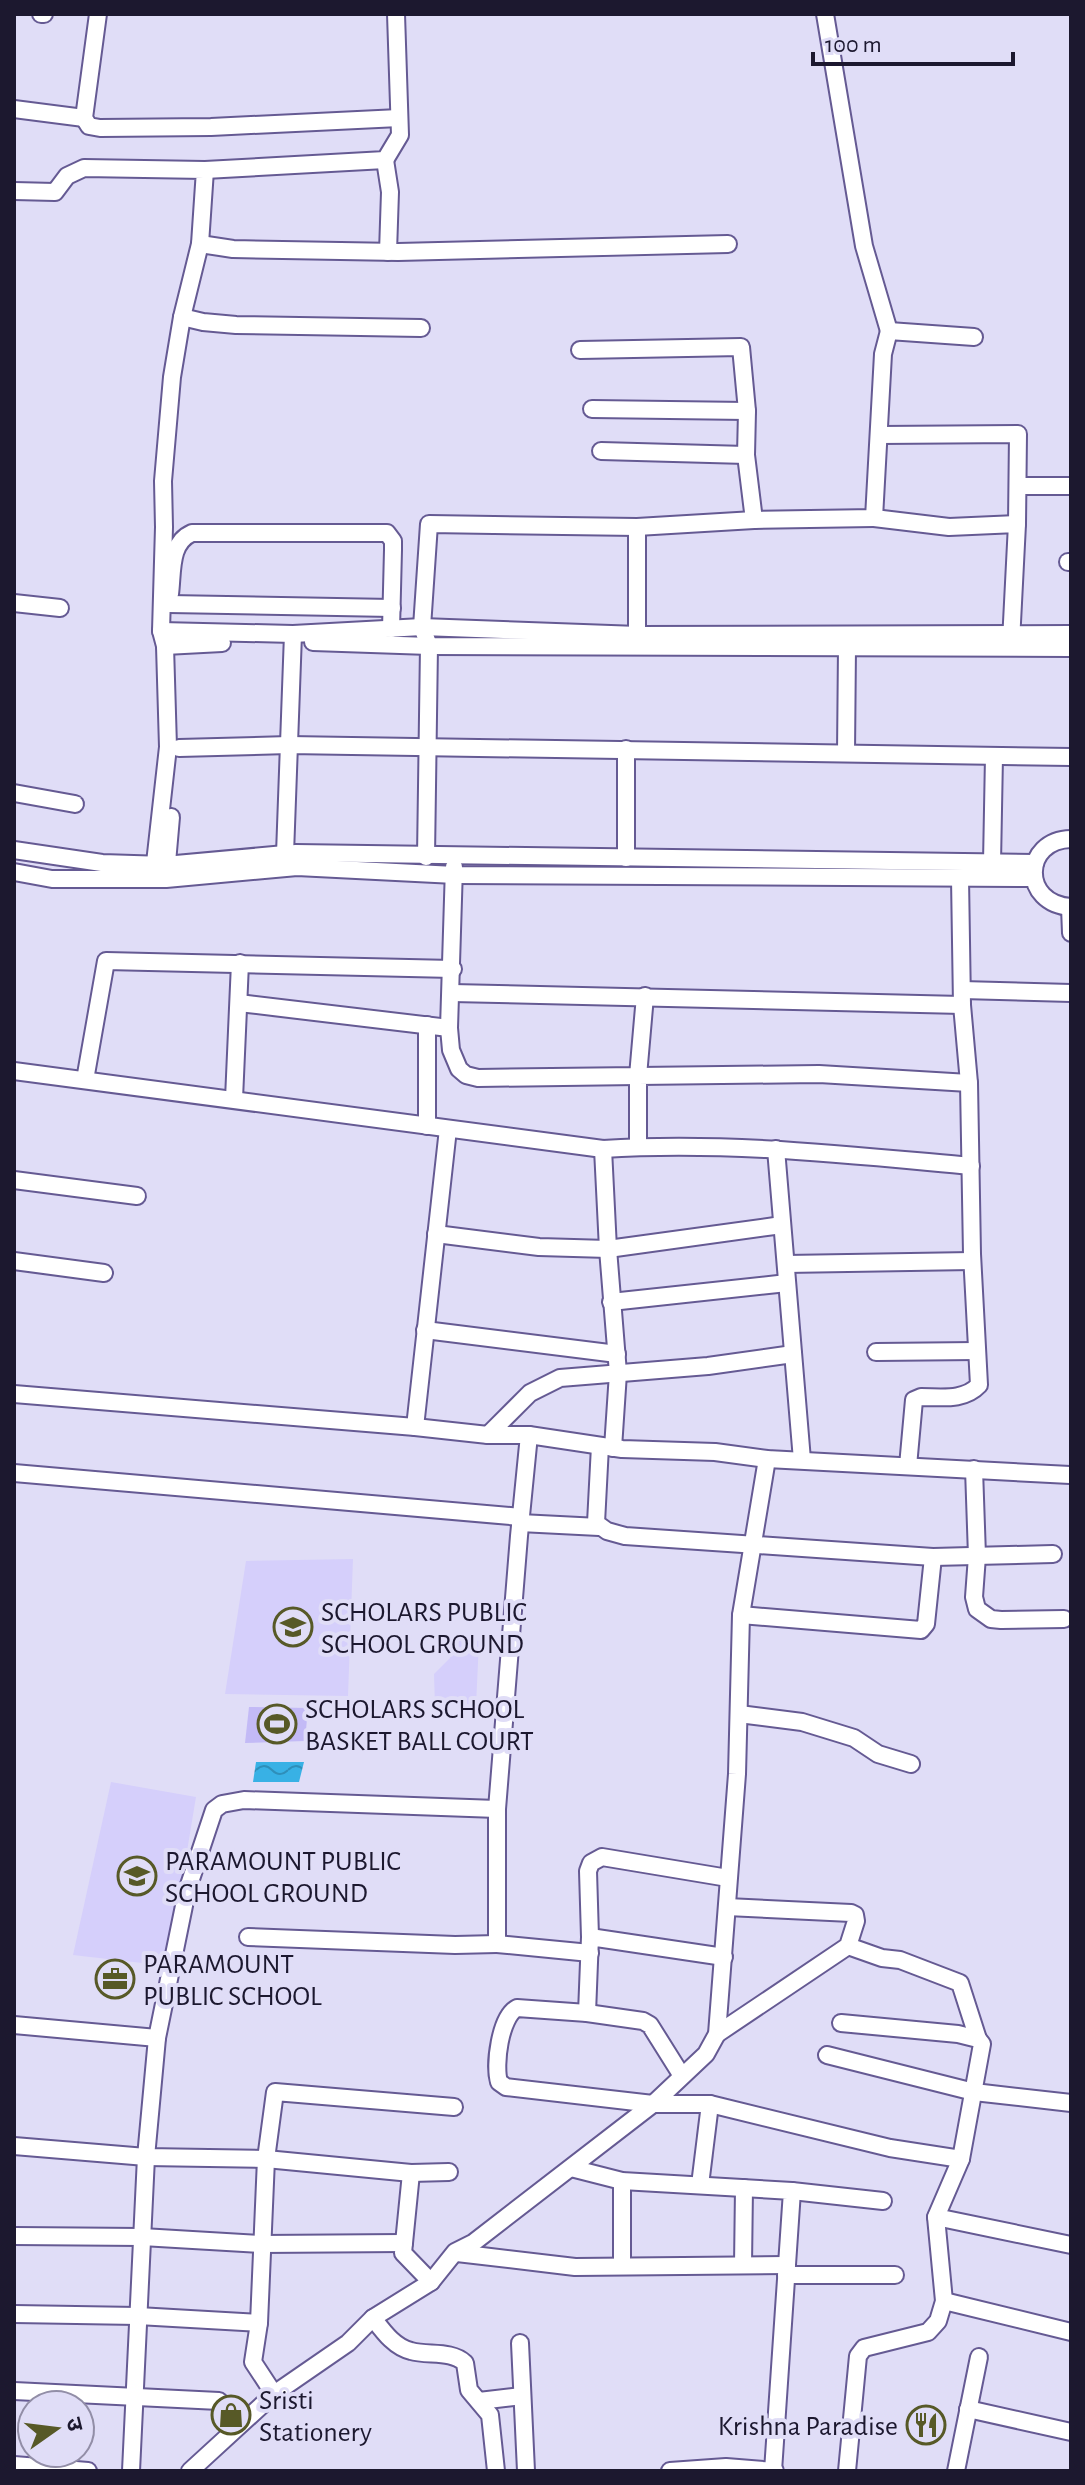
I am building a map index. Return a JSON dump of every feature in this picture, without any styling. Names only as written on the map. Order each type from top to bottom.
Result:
[{"type":"street","points":[[98,14],[84,118],[89,126],[211,127],[399,118]]},
{"type":"street","points":[[388,252],[390,192],[385,160],[400,135],[396,14]]},
{"type":"street","points":[[825,14],[864,246],[889,331],[883,354],[874,518]]},
{"type":"street","points":[[14,109],[84,118]]},
{"type":"street","points":[[14,191],[55,192],[67,176],[84,168],[205,170],[385,160]]},
{"type":"street","points":[[160,872],[179,748],[168,637],[163,481],[172,377],[182,317],[200,244],[205,170]]},
{"type":"street","points":[[200,244],[233,249],[388,252],[728,244]]},
{"type":"street","points":[[182,317],[236,325],[421,328]]},
{"type":"street","points":[[889,331],[974,337]]},
{"type":"street","points":[[580,350],[741,347],[747,411],[746,455],[754,520]]},
{"type":"street","points":[[592,409],[747,411]]},
{"type":"street","points":[[879,435],[1018,434],[1019,486],[1011,641]]},
{"type":"street","points":[[601,451],[746,455]]},
{"type":"street","points":[[1019,486],[1071,486]]},
{"type":"street","points":[[426,857],[429,646],[422,627],[429,524],[637,527],[754,520],[874,518],[949,527],[1017,524]]},
{"type":"street","points":[[637,527],[638,641]]},
{"type":"street","points":[[160,872],[168,747],[169,604],[176,547],[181,538],[192,533],[387,533],[393,541],[391,629]]},
{"type":"street","points":[[14,603],[60,608]]},
{"type":"street","points":[[169,604],[392,608]]},
{"type":"street","points":[[292,638],[422,627],[638,641],[847,647],[1011,641],[1071,634]]},
{"type":"street","points":[[168,637],[292,638],[429,646],[638,641],[1011,641],[1071,648]]},
{"type":"street","points":[[285,854],[292,638]]},
{"type":"street","points":[[846,753],[847,647]]},
{"type":"street","points":[[179,748],[289,745],[1071,757]]},
{"type":"street","points":[[626,749],[626,858]]},
{"type":"street","points":[[992,863],[994,756]]},
{"type":"street","points":[[14,793],[75,804]]},
{"type":"street","points":[[1071,839],[1050,844],[1041,852],[1034,871],[1038,890],[1046,900],[1057,906],[1070,907],[1071,933]]},
{"type":"street","points":[[14,850],[160,872],[285,854],[992,863],[1034,871]]},
{"type":"street","points":[[454,855],[449,1028],[454,1062],[466,1075],[478,1078],[819,1074],[969,1083]]},
{"type":"street","points":[[14,872],[52,879],[297,867],[455,875],[960,878],[1034,871]]},
{"type":"street","points":[[908,1466],[914,1400],[971,1394],[979,1385],[972,1261],[969,1083],[962,997],[960,878]]},
{"type":"street","points":[[85,1080],[106,961],[453,969]]},
{"type":"street","points":[[234,1099],[240,963]]},
{"type":"street","points":[[452,993],[962,997],[1071,993]]},
{"type":"street","points":[[638,1147],[638,1076],[645,996]]},
{"type":"street","points":[[239,1003],[449,1028]]},
{"type":"street","points":[[427,1025],[427,1126]]},
{"type":"street","points":[[14,1071],[603,1149],[776,1149],[971,1166]]},
{"type":"street","points":[[415,1427],[448,1129]]},
{"type":"street","points":[[599,1527],[594,1516],[618,1373],[603,1149]]},
{"type":"street","points":[[776,1149],[802,1460]]},
{"type":"street","points":[[14,1180],[137,1196]]},
{"type":"street","points":[[436,1234],[539,1247],[608,1249],[782,1225]]},
{"type":"street","points":[[14,1261],[104,1273]]},
{"type":"street","points":[[786,1264],[972,1261]]},
{"type":"street","points":[[611,1302],[787,1283]]},
{"type":"street","points":[[425,1330],[617,1354]]},
{"type":"street","points":[[876,1352],[977,1351]]},
{"type":"street","points":[[488,1435],[530,1393],[560,1378],[708,1366],[793,1354]]},
{"type":"street","points":[[14,1394],[488,1435],[529,1435],[606,1447],[1070,1475]]},
{"type":"street","points":[[497,1944],[497,1809],[529,1435]]},
{"type":"street","points":[[190,2471],[274,2394],[348,2343],[373,2318],[431,2282],[455,2252],[473,2243],[653,2104],[706,2054],[717,2034],[724,1957],[739,1714],[741,1615],[767,1459]]},
{"type":"street","points":[[974,1469],[977,1556],[974,1597],[977,1609],[983,1615],[1001,1620],[1064,1619]]},
{"type":"street","points":[[14,1473],[599,1527],[635,1538],[933,1557],[1053,1554]]},
{"type":"street","points":[[741,1615],[921,1630],[926,1624],[933,1557]]},
{"type":"street","points":[[739,1714],[817,1726],[854,1738],[878,1754],[911,1764]]},
{"type":"street","points":[[131,2471],[146,2157],[157,2038],[187,1891],[214,1810],[222,1804],[244,1800],[497,1809]]},
{"type":"street","points":[[587,2013],[590,1945],[588,1871],[591,1863],[602,1857],[728,1878]]},
{"type":"street","points":[[717,2034],[848,1946],[856,1921],[851,1913],[727,1907]]},
{"type":"street","points":[[248,1937],[455,1945],[590,1945],[724,1957]]},
{"type":"street","points":[[847,2471],[858,2356],[864,2348],[928,2332],[938,2321],[944,2301],[936,2217],[961,2159],[982,2057],[982,2044],[960,1983],[900,1960],[882,1958],[848,1946]]},
{"type":"street","points":[[682,2076],[650,2025],[643,2021],[517,2008],[510,2012],[496,2066],[499,2082],[515,2089],[653,2104],[710,2104],[890,2148],[961,2159]]},
{"type":"street","points":[[841,2023],[958,2034],[978,2039]]},
{"type":"street","points":[[14,2025],[157,2038]]},
{"type":"street","points":[[827,2055],[974,2092],[1071,2103]]},
{"type":"street","points":[[274,2394],[253,2362],[259,2323],[266,2159],[275,2092],[454,2107]]},
{"type":"street","points":[[700,2185],[710,2104]]},
{"type":"street","points":[[14,2146],[146,2157],[266,2159],[411,2173],[449,2172]]},
{"type":"street","points":[[571,2168],[622,2181],[792,2191],[883,2201]]},
{"type":"street","points":[[411,2173],[403,2253],[431,2282]]},
{"type":"street","points":[[622,2181],[622,2266]]},
{"type":"street","points":[[743,2265],[744,2188]]},
{"type":"street","points":[[670,2471],[726,2467],[774,2471],[792,2191]]},
{"type":"street","points":[[936,2217],[1071,2245]]},
{"type":"street","points":[[14,2236],[142,2237],[260,2244],[404,2243]]},
{"type":"street","points":[[455,2252],[575,2267],[743,2265],[895,2275]]},
{"type":"street","points":[[944,2301],[1071,2332]]},
{"type":"street","points":[[14,2314],[138,2316],[259,2323]]},
{"type":"street","points":[[373,2318],[401,2347],[460,2358],[465,2363],[469,2390],[490,2415],[496,2471]]},
{"type":"street","points":[[520,2343],[526,2471]]},
{"type":"street","points":[[956,2471],[979,2357]]},
{"type":"street","points":[[14,2391],[219,2401]]},
{"type":"street","points":[[479,2401],[522,2396]]},
{"type":"street","points":[[968,2409],[1071,2432]]},
{"type":"street","points":[[14,2465],[88,2471]]},
{"type":"shaded area","name":"SCHOLARS PUBLIC SCHOOL GROUND","points":[[353,1559],[348,1696],[225,1694],[246,1561]]},
{"type":"shaded area","points":[[449,1640],[479,1641],[476,1706],[435,1706],[434,1674],[450,1658]]},
{"type":"shaded area","name":"SCHOLARS SCHOOL BASKET BALL COURT","points":[[249,1707],[308,1708],[305,1741],[245,1743]]},
{"type":"shaded area","name":"PARAMOUNT PUBLIC SCHOOL GROUND","points":[[111,1782],[196,1797],[168,1966],[73,1955]]},
{"type":"water","points":[[256,1762],[304,1762],[299,1782],[253,1782]]},
{"type":"place","name":"SCHOLARS PUBLIC SCHOOL GROUND","points":[[293,1627]]},
{"type":"place","name":"SCHOLARS SCHOOL BASKET BALL COURT","points":[[277,1724]]},
{"type":"place","name":"PARAMOUNT PUBLIC SCHOOL GROUND","points":[[137,1876]]},
{"type":"place","name":"PARAMOUNT PUBLIC SCHOOL","points":[[115,1979]]},
{"type":"place","name":"Sristi Stationery","points":[[231,2415]]},
{"type":"place","name":"Krishna Paradise","points":[[926,2425]]}]
